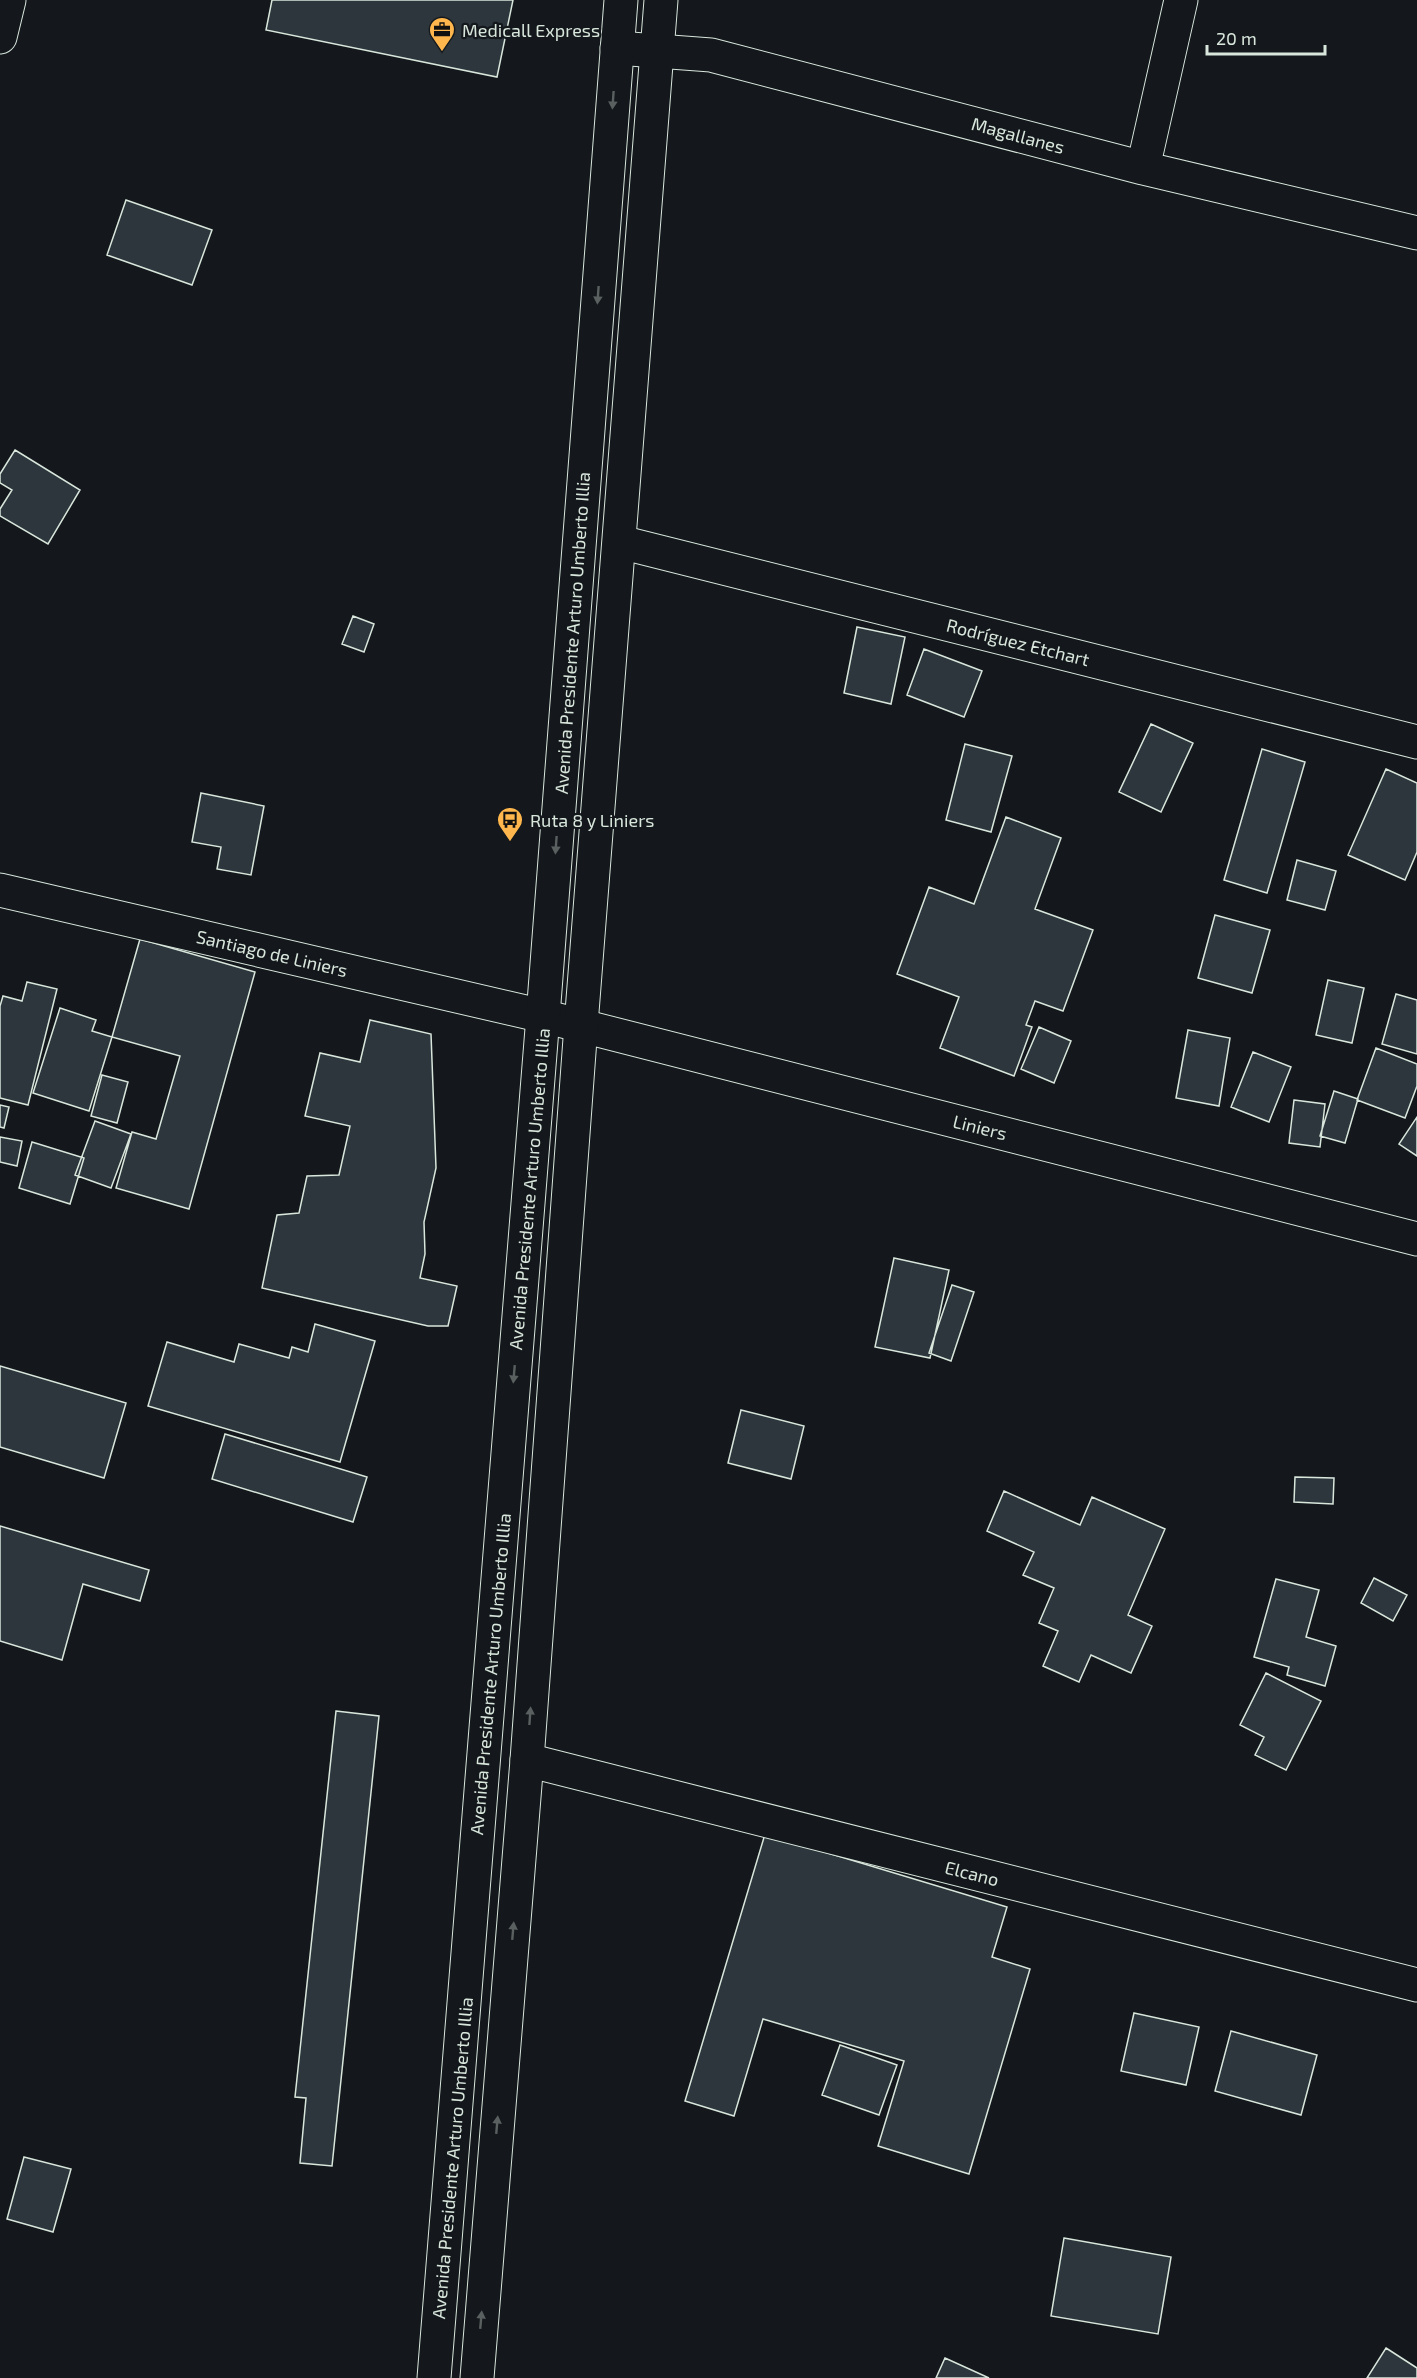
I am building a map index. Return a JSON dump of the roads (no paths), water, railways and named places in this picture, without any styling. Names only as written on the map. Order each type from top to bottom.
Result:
[{"type":"main road","points":[[0,37],[9,0]]},
{"type":"main road","name":"Avenida Presidente Arturo Umberto Illia","points":[[434,2378],[543,1016],[621,0]]},
{"type":"main road","points":[[477,2378],[527,1760],[581,1025],[661,0]]},
{"type":"main road","points":[[1143,168],[1181,0]]},
{"type":"main road","name":"Magallanes","points":[[617,48],[711,55],[1143,168],[1417,233]]},
{"type":"main road","name":"Rodríguez Etchart","points":[[620,542],[1417,742]]},
{"type":"main road","name":"Santiago de Liniers","points":[[0,890],[543,1016]]},
{"type":"main road","name":"Liniers","points":[[543,1016],[1417,1239]]},
{"type":"main road","name":"Elcano","points":[[527,1760],[1417,1985]]},
{"type":"place","name":"Medicall Express","points":[[442,53]]},
{"type":"place","name":"Ruta 8 y Liniers","points":[[510,843]]}]
